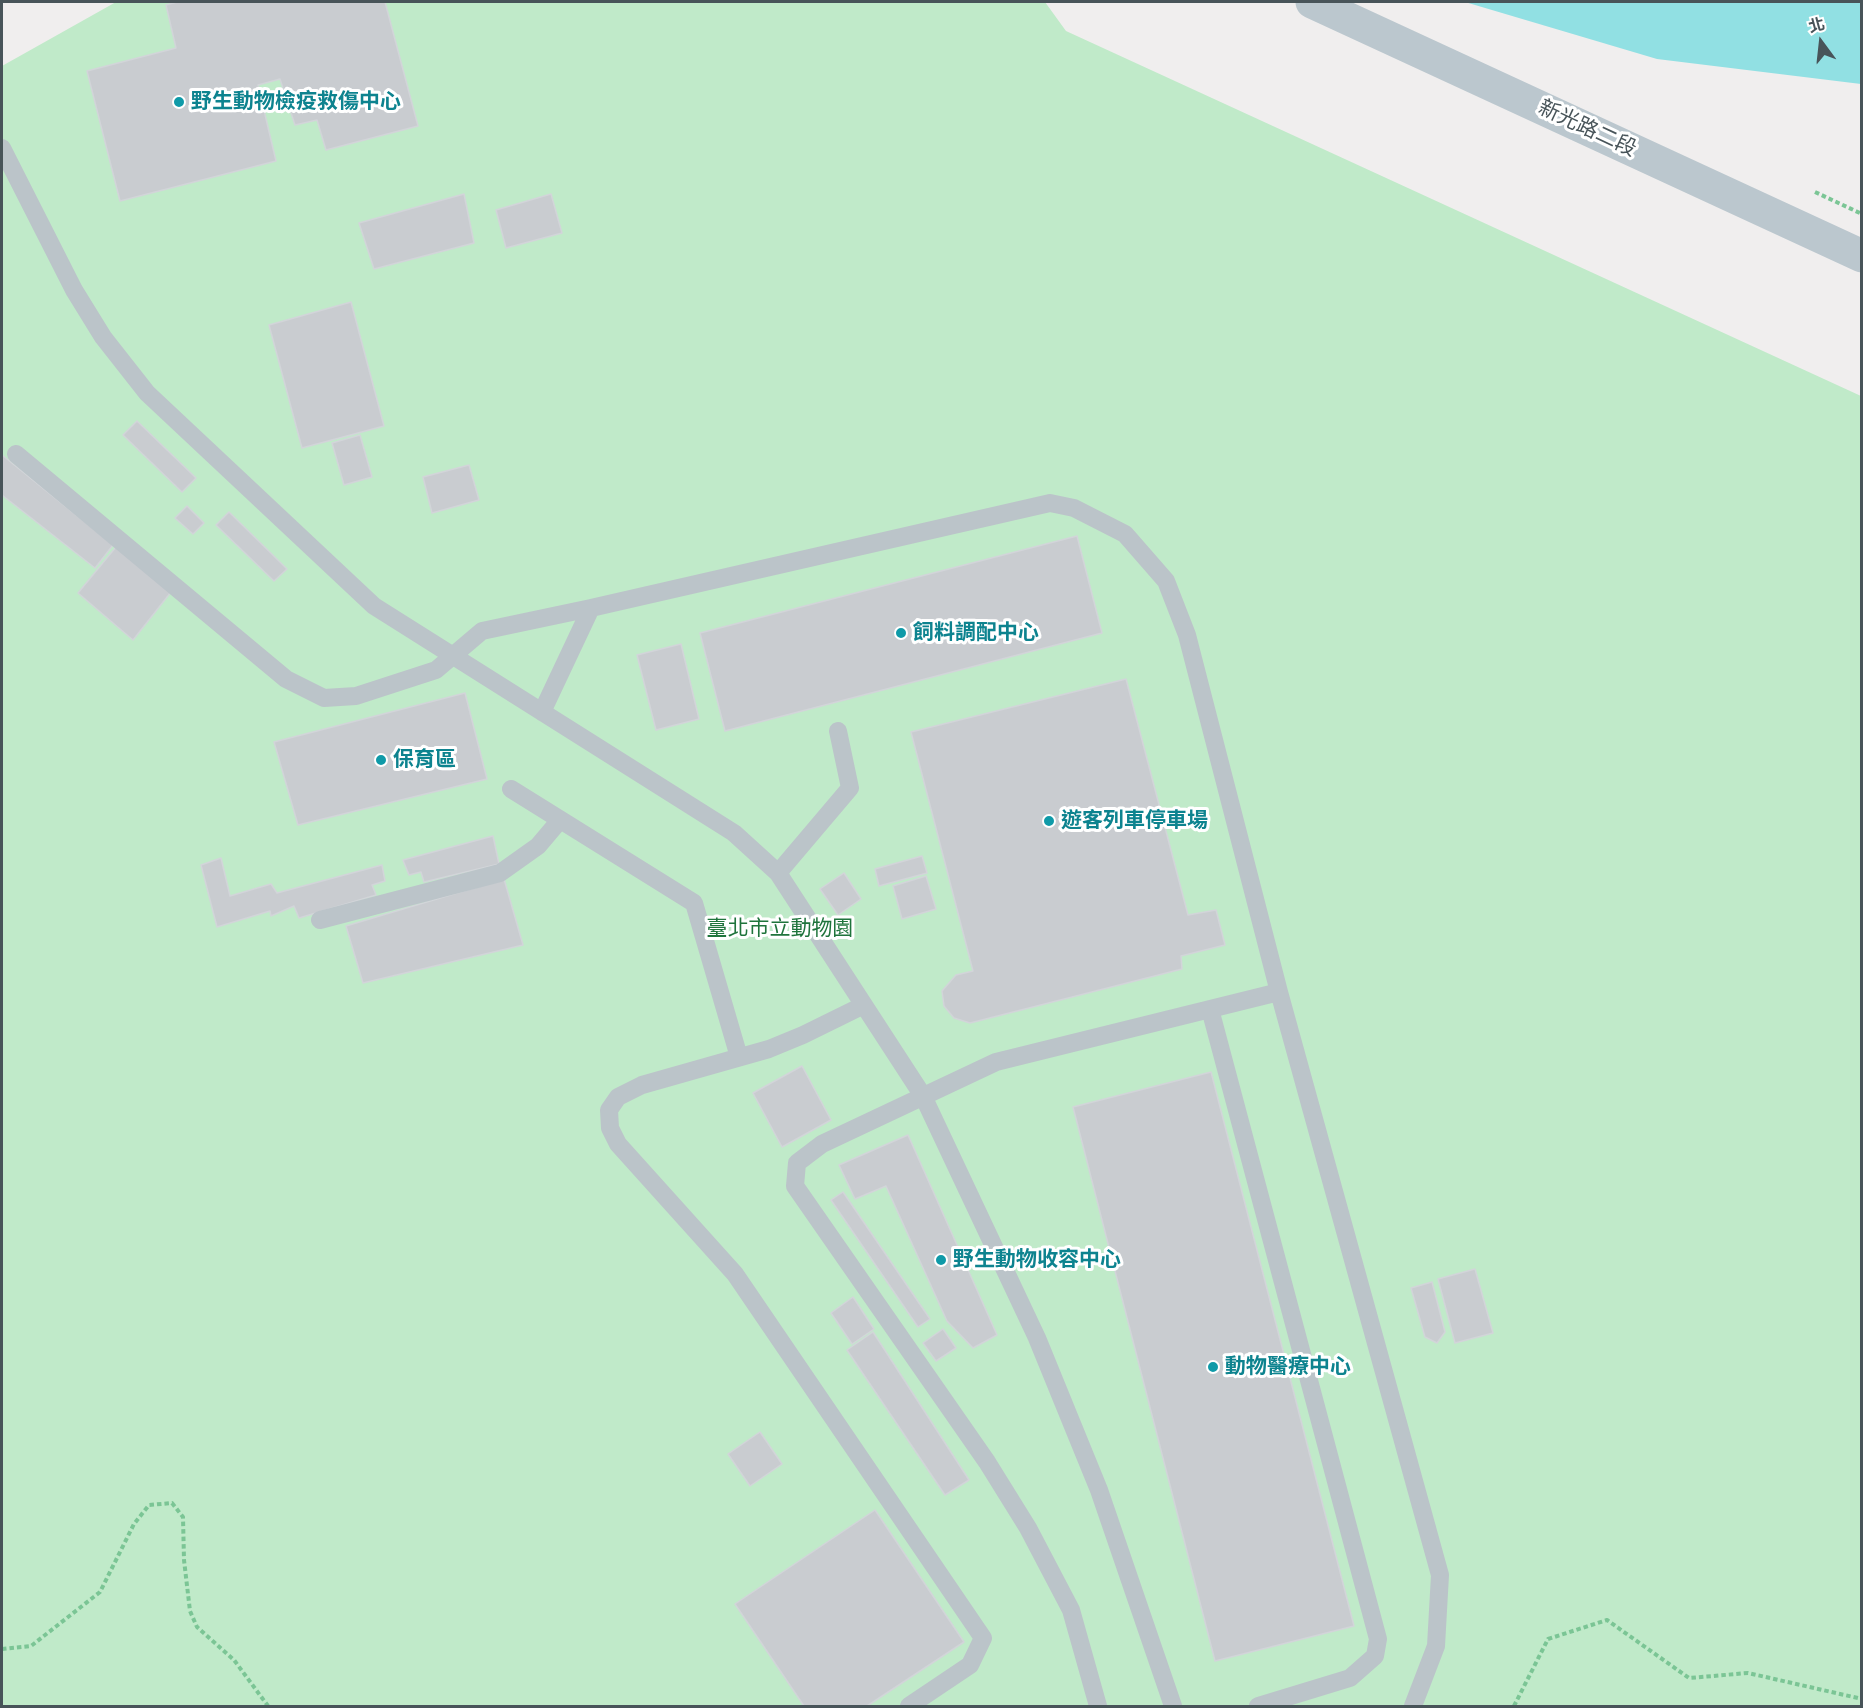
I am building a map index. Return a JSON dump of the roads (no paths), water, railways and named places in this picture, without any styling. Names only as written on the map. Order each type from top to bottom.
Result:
[{"type":"street","name":"新光路二段","points":[[1312,2],[1862,256]]},
{"type":"lane","points":[[2,148],[74,290],[103,337],[147,393],[374,606],[734,833],[778,873],[923,1096],[1037,1338],[1099,1490],[1173,1707]]},
{"type":"lane","points":[[16,454],[286,679],[324,698],[356,696],[436,670],[482,631],[1050,503],[1074,508],[1125,534],[1167,581],[1187,635],[1279,992],[1440,1575],[1436,1646],[1413,1707]]},
{"type":"lane","points":[[542,712],[591,608]]},
{"type":"lane","points":[[778,873],[850,788],[838,731]]},
{"type":"lane","points":[[511,789],[694,903],[739,1057]]},
{"type":"lane","points":[[320,920],[500,873],[538,846],[560,820]]},
{"type":"lane","points":[[1098,1707],[1071,1610],[1028,1528],[987,1462],[795,1186],[797,1163],[822,1144],[996,1062],[1279,992]]},
{"type":"lane","points":[[864,1005],[803,1035],[739,1057],[642,1085],[618,1096],[609,1110],[610,1128],[618,1144],[735,1274],[983,1638],[970,1665],[909,1707]]},
{"type":"lane","points":[[1210,1009],[1378,1640],[1375,1656],[1350,1678],[1258,1707]]},
{"type":"water","points":[[1465,2],[1861,2],[1861,84],[1657,59]]},
{"type":"place","name":"野生動物檢疫救傷中心","points":[[179,102]]},
{"type":"place","name":"飼料調配中心","points":[[901,633]]},
{"type":"place","name":"保育區","points":[[381,760]]},
{"type":"place","name":"遊客列車停車場","points":[[1049,821]]},
{"type":"place","name":"野生動物收容中心","points":[[941,1260]]},
{"type":"place","name":"動物醫療中心","points":[[1213,1367]]},
{"type":"park label","name":"臺北市立動物園","points":[[780,929]]}]
